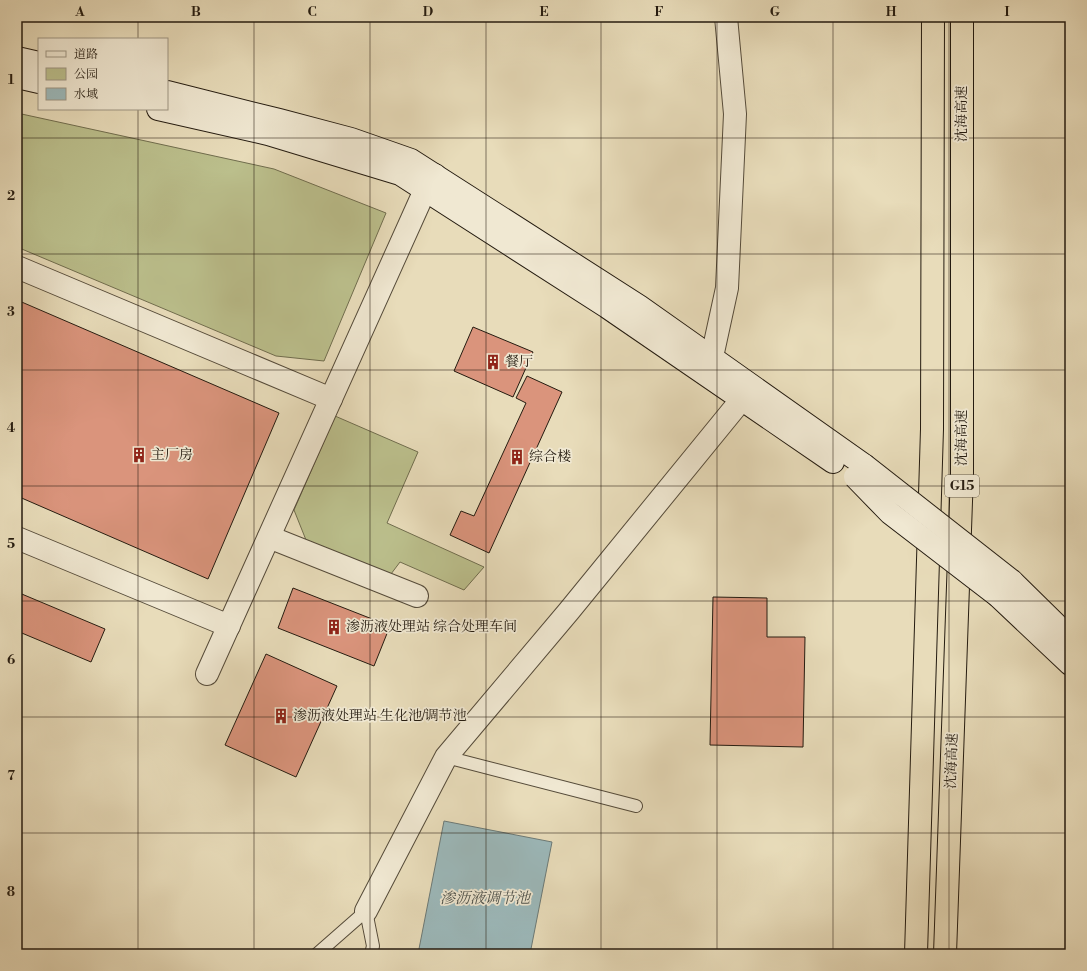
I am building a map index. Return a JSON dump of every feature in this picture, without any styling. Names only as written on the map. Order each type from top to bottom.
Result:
[{"type":"highway","name":"G15","points":[[916,954],[932,429],[932,17]]},
{"type":"highway","name":"沈海高速","points":[[945,954],[962,473],[962,17]]},
{"type":"street","points":[[712,357],[727,288],[735,114],[726,17]]},
{"type":"street","points":[[17,58],[38,63]]},
{"type":"street","points":[[17,77],[38,82]]},
{"type":"street","points":[[168,92],[350,139],[410,160],[430,183],[607,306],[742,399],[860,471]]},
{"type":"street","points":[[162,110],[268,134],[430,183],[639,306],[712,357],[860,471],[1005,588],[1070,638]]},
{"type":"street","points":[[207,674],[430,183]]},
{"type":"street","points":[[17,267],[331,399]]},
{"type":"street","points":[[366,911],[446,757],[569,611],[742,399]]},
{"type":"street","points":[[269,537],[417,596]]},
{"type":"street","points":[[17,538],[229,626]]},
{"type":"street","points":[[1005,588],[1070,664]]},
{"type":"lane","points":[[446,757],[636,806]]},
{"type":"lane","points":[[317,954],[366,911],[373,946],[371,954]]},
{"type":"green space","points":[[17,113],[274,169],[386,213],[324,361],[276,356],[17,247]]},
{"type":"green space","points":[[335,416],[418,452],[387,523],[484,567],[464,590],[400,562],[391,574],[308,545],[294,510]]},
{"type":"water","name":"渗沥液调节池","points":[[444,821],[552,842],[530,954],[418,954]]},
{"type":"building","name":"主厂房","points":[[17,300],[279,413],[208,579],[17,496]]},
{"type":"building","name":"餐厅","points":[[473,327],[533,352],[513,397],[454,371]]},
{"type":"building","name":"综合楼","points":[[527,376],[562,392],[489,553],[450,535],[461,511],[474,516],[526,403],[516,398]]},
{"type":"building","name":"渗沥液处理站 综合处理车间","points":[[293,588],[390,626],[374,666],[278,628]]},
{"type":"building","points":[[17,592],[105,629],[91,662],[17,631]]},
{"type":"building","points":[[713,597],[767,598],[767,637],[805,637],[803,747],[710,745]]},
{"type":"building","name":"渗沥液处理站 生化池/调节池","points":[[266,654],[337,686],[296,777],[225,745]]},
{"type":"place","name":"餐厅","points":[[493,362]]},
{"type":"place","name":"主厂房","points":[[139,455]]},
{"type":"place","name":"综合楼","points":[[517,457]]},
{"type":"place","name":"渗沥液处理站 综合处理车间","points":[[334,627]]},
{"type":"place","name":"渗沥液处理站 生化池/调节池","points":[[281,716]]}]
